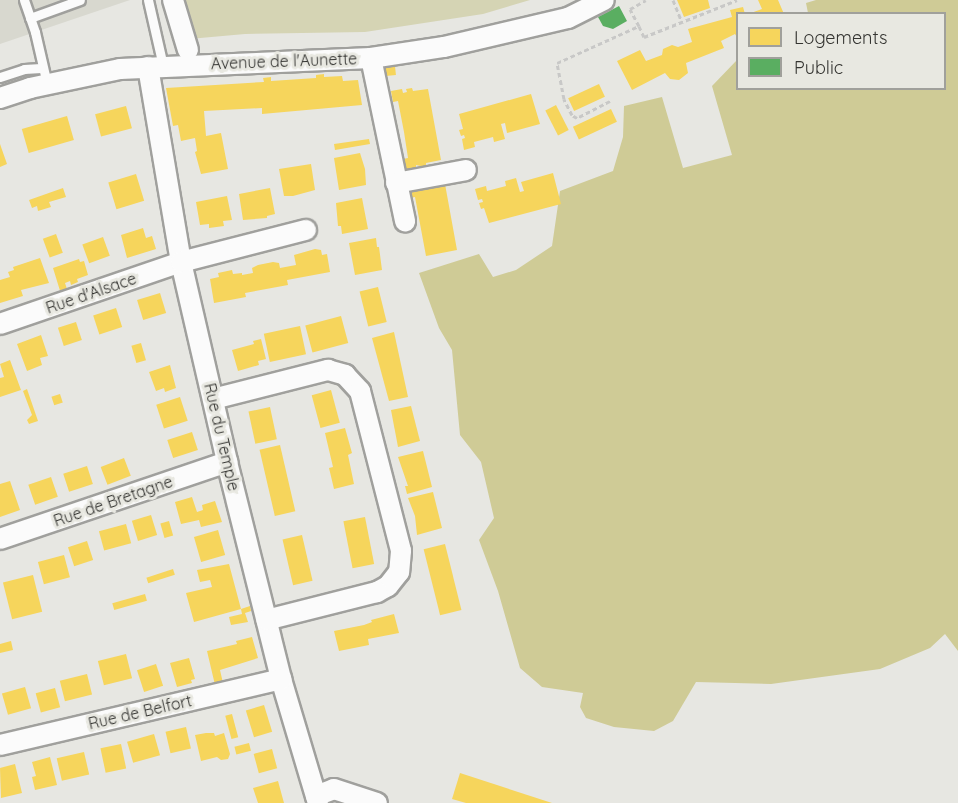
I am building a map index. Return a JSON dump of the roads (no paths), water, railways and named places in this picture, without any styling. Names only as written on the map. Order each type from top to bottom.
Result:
[{"type":"street","points":[[173,0],[188,50]]},
{"type":"street","name":"Avenue de l'Aunette","points":[[0,98],[44,76],[156,66],[371,58],[444,47],[568,18],[604,0]]},
{"type":"street","points":[[371,58],[405,221]]},
{"type":"street","name":"Rue du Temple","points":[[156,66],[181,262],[266,620],[317,799]]},
{"type":"street","points":[[396,183],[466,170]]},
{"type":"street","name":"Rue d'Alsace","points":[[0,324],[181,262],[306,230]]},
{"type":"street","points":[[213,399],[328,370],[345,375],[360,391],[400,551],[399,572],[388,586],[377,592],[266,620]]},
{"type":"street","name":"Rue de Bretagne","points":[[0,539],[227,462]]},
{"type":"street","name":"Rue de Belfort","points":[[0,745],[281,679]]},
{"type":"street","points":[[317,799],[334,789],[377,803]]},
{"type":"lane","points":[[24,0],[44,76]]},
{"type":"lane","points":[[30,18],[80,0]]},
{"type":"lane","points":[[148,0],[156,66]]},
{"type":"lane","points":[[0,77],[24,69],[44,76]]}]
